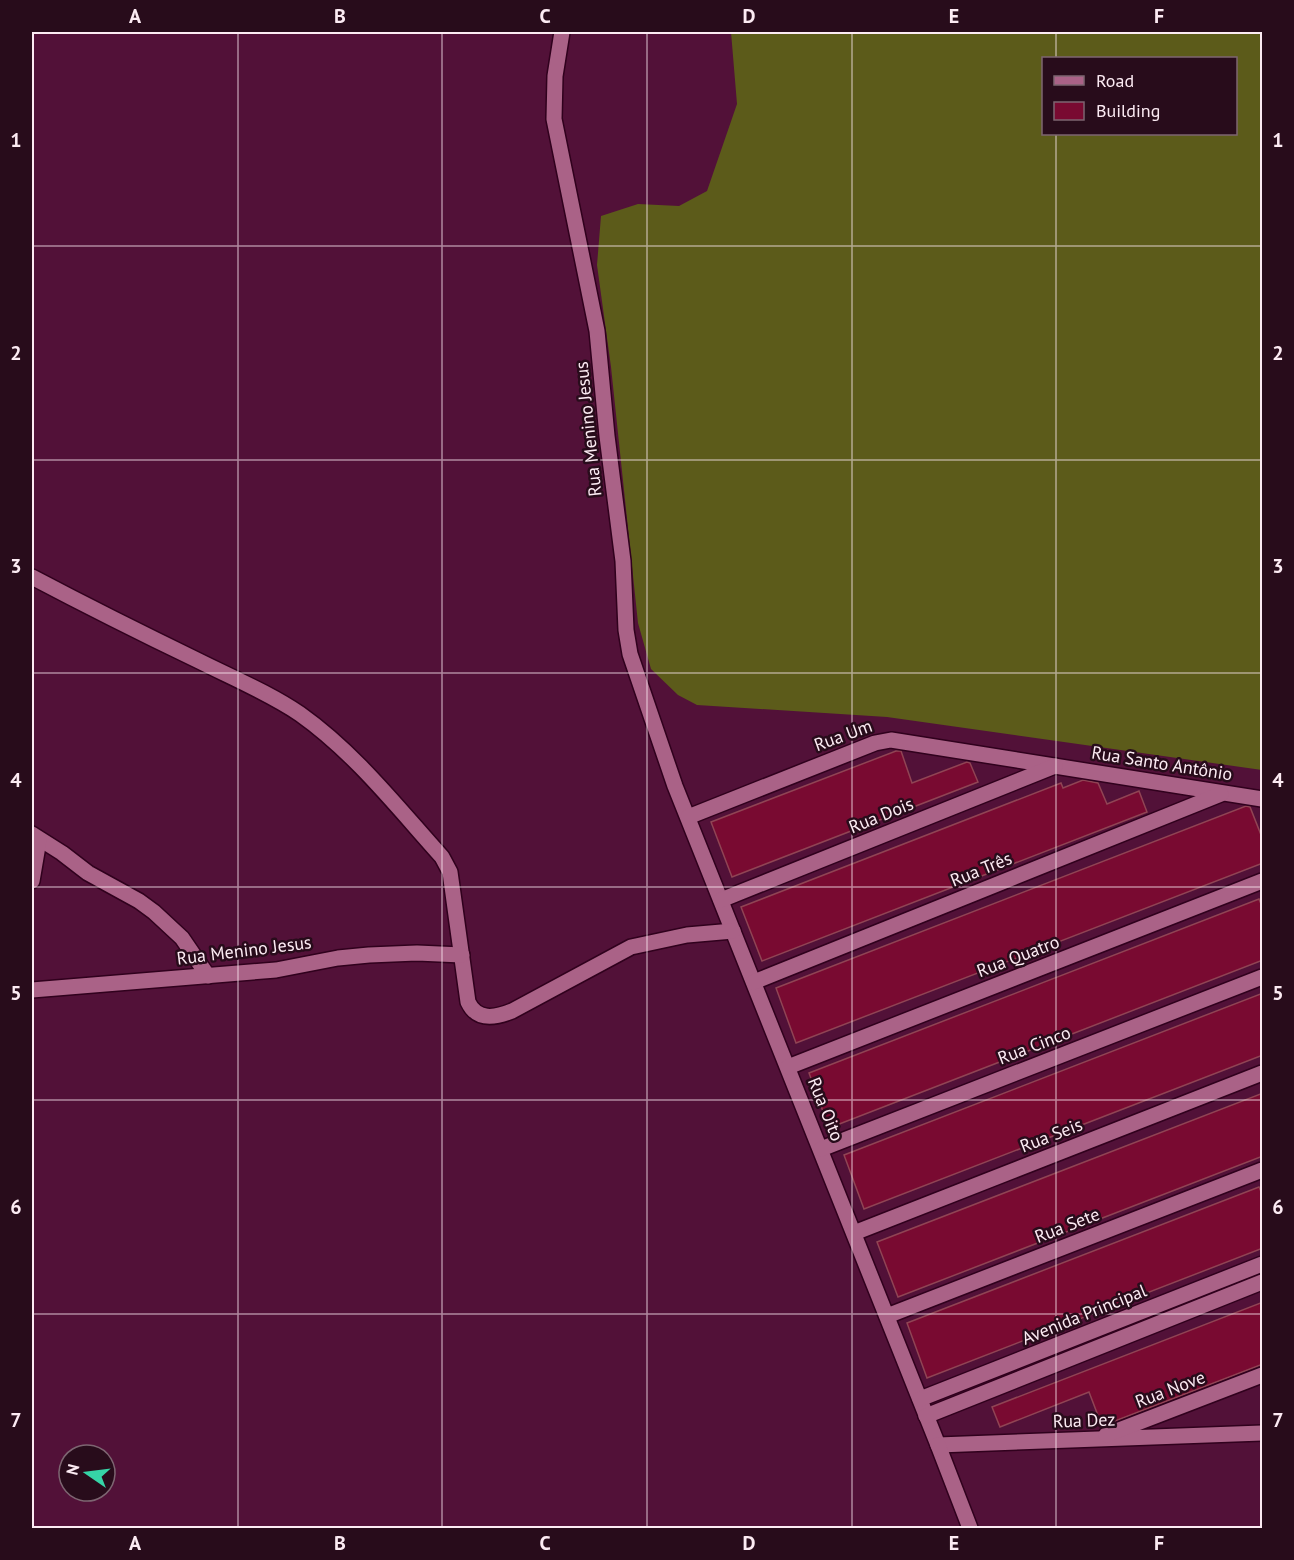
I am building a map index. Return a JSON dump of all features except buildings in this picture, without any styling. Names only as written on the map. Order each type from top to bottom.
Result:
[{"type":"street","name":"Rua Menino Jesus","points":[[562,32],[555,76],[554,119],[598,340],[623,561],[626,630],[630,654],[641,691],[688,817]]},
{"type":"street","points":[[32,577],[107,617],[238,679],[300,714],[341,748],[408,816],[447,865],[453,882],[471,1007],[480,1016],[496,1016],[529,1003],[631,947],[687,935],[733,930]]},
{"type":"street","name":"Rua Um","points":[[688,817],[876,743],[891,740],[1055,766]]},
{"type":"street","name":"Rua Santo Antônio","points":[[1055,766],[1263,799]]},
{"type":"street","name":"Rua Dois","points":[[721,900],[1055,766]]},
{"type":"street","name":"Rua Três","points":[[754,982],[1224,793]]},
{"type":"street","name":"Rua Oito","points":[[688,817],[926,1416]]},
{"type":"street","points":[[32,880],[35,837],[62,853],[88,873],[154,912],[182,938],[208,976]]},
{"type":"street","name":"Rua Quatro","points":[[788,1067],[1263,881]]},
{"type":"street","name":"Rua Menino Jesus","points":[[32,988],[276,970],[338,958],[369,955],[417,953],[462,955]]},
{"type":"street","name":"Rua Cinco","points":[[821,1149],[1263,977]]},
{"type":"street","name":"Rua Seis","points":[[854,1233],[1263,1073]]},
{"type":"street","name":"Rua Sete","points":[[886,1316],[1263,1170]]},
{"type":"street","name":"Avenida Principal","points":[[920,1400],[1263,1264]]},
{"type":"street","name":"Avenida Principal","points":[[926,1416],[1263,1282]]},
{"type":"street","name":"Rua Nove","points":[[1092,1440],[1263,1376]]},
{"type":"street","points":[[926,1416],[970,1528]]},
{"type":"street","name":"Rua Dez","points":[[938,1445],[1263,1433]]},
{"type":"shaded area","points":[[731,32],[1262,32],[1262,770],[887,717],[697,705],[678,695],[651,669],[638,623],[611,367],[597,265],[601,216],[638,204],[679,206],[707,191],[737,104]]}]
